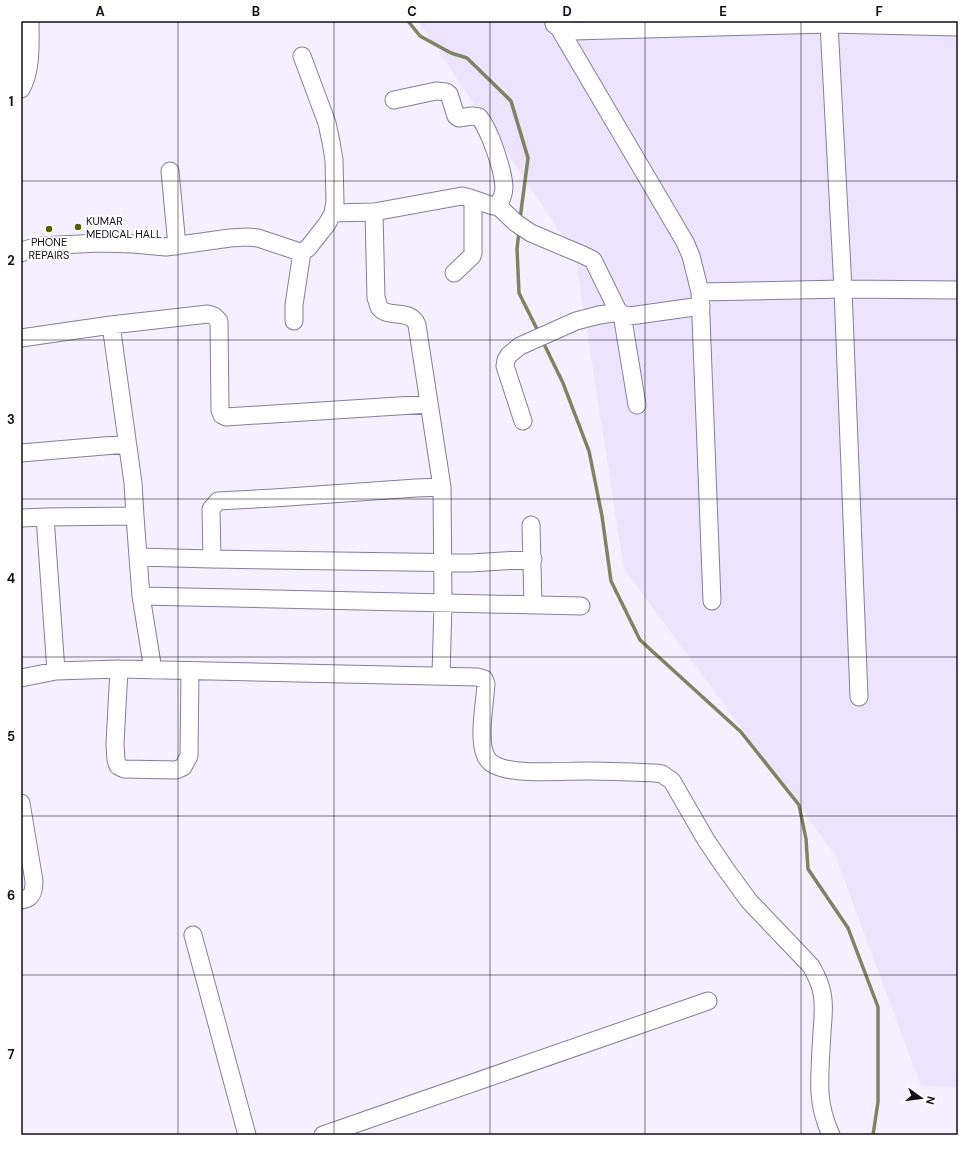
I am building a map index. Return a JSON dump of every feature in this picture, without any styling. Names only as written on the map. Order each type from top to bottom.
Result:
[{"type":"street","points":[[21,89],[24,84],[28,67],[30,21]]},
{"type":"street","points":[[556,25],[573,31],[829,24],[958,27]]},
{"type":"street","points":[[829,24],[843,289],[858,697]]},
{"type":"street","points":[[556,25],[685,242],[691,256],[700,299],[712,601]]},
{"type":"street","points":[[21,253],[28,248],[38,246],[100,243],[166,247],[247,237],[258,238],[297,252],[302,252],[308,248],[333,213],[335,202],[334,160],[327,123],[302,56]]},
{"type":"street","points":[[394,100],[436,91],[446,92],[449,94],[456,116],[459,118],[472,116],[479,117],[488,130],[497,156],[503,182],[503,193],[497,205]]},
{"type":"street","points":[[170,171],[177,246]]},
{"type":"street","points":[[333,213],[374,212],[454,197],[463,197],[493,206],[497,205],[521,226],[540,237],[593,260],[621,313],[637,405]]},
{"type":"street","points":[[454,273],[472,256],[473,253],[473,199]]},
{"type":"street","points":[[374,212],[376,298],[382,310],[409,316],[417,325],[442,487],[442,562],[444,603],[441,676]]},
{"type":"street","points":[[294,321],[294,305],[302,252]]},
{"type":"street","points":[[523,420],[505,366],[509,354],[520,346],[576,321],[599,315],[621,313],[627,316],[637,315],[700,299],[843,289],[958,290]]},
{"type":"street","points":[[21,338],[111,325],[208,314],[214,316],[218,321],[220,410],[222,415],[226,417],[429,404]]},
{"type":"street","points":[[111,325],[133,483],[141,596],[154,670]]},
{"type":"street","points":[[21,453],[127,444]]},
{"type":"street","points":[[212,560],[211,509],[218,501],[442,487]]},
{"type":"street","points":[[21,518],[135,516]]},
{"type":"street","points":[[45,517],[56,671]]},
{"type":"street","points":[[531,525],[533,605]]},
{"type":"street","points":[[138,557],[212,560],[443,563],[471,563],[532,559]]},
{"type":"street","points":[[141,596],[581,606]]},
{"type":"street","points":[[119,669],[116,760],[118,766],[131,770],[176,770],[183,767],[187,761],[189,756],[190,671]]},
{"type":"street","points":[[21,678],[56,671],[119,669],[477,677],[484,679],[486,684],[482,743],[484,753],[489,761],[497,767],[527,772],[591,771],[662,774],[672,781],[706,840],[749,901],[811,966],[816,976],[822,989],[824,1016],[820,1093],[822,1109],[831,1135]]},
{"type":"street","points":[[21,803],[34,882],[34,891],[30,897],[26,900],[21,900]]},
{"type":"street","points":[[193,936],[247,1135]]},
{"type":"street","points":[[323,1135],[708,1001]]},
{"type":"shaded area","points":[[418,21],[958,21],[958,1087],[921,1086],[835,855],[624,569],[575,254]]},
{"type":"waterway","points":[[408,21],[420,36],[451,53],[467,58],[511,101],[528,158],[520,219]]},
{"type":"waterway","points":[[519,231],[517,249],[519,293],[539,333]]},
{"type":"waterway","points":[[543,342],[563,383],[589,451],[602,516],[611,581],[640,640],[741,732],[799,805],[806,839],[808,869],[848,928],[878,1007],[878,1102],[873,1135]]},
{"type":"place","name":"KUMAR MEDICAL HALL","points":[[78,227]]},
{"type":"place","name":"PHONE REPAIRS","points":[[49,229]]}]
